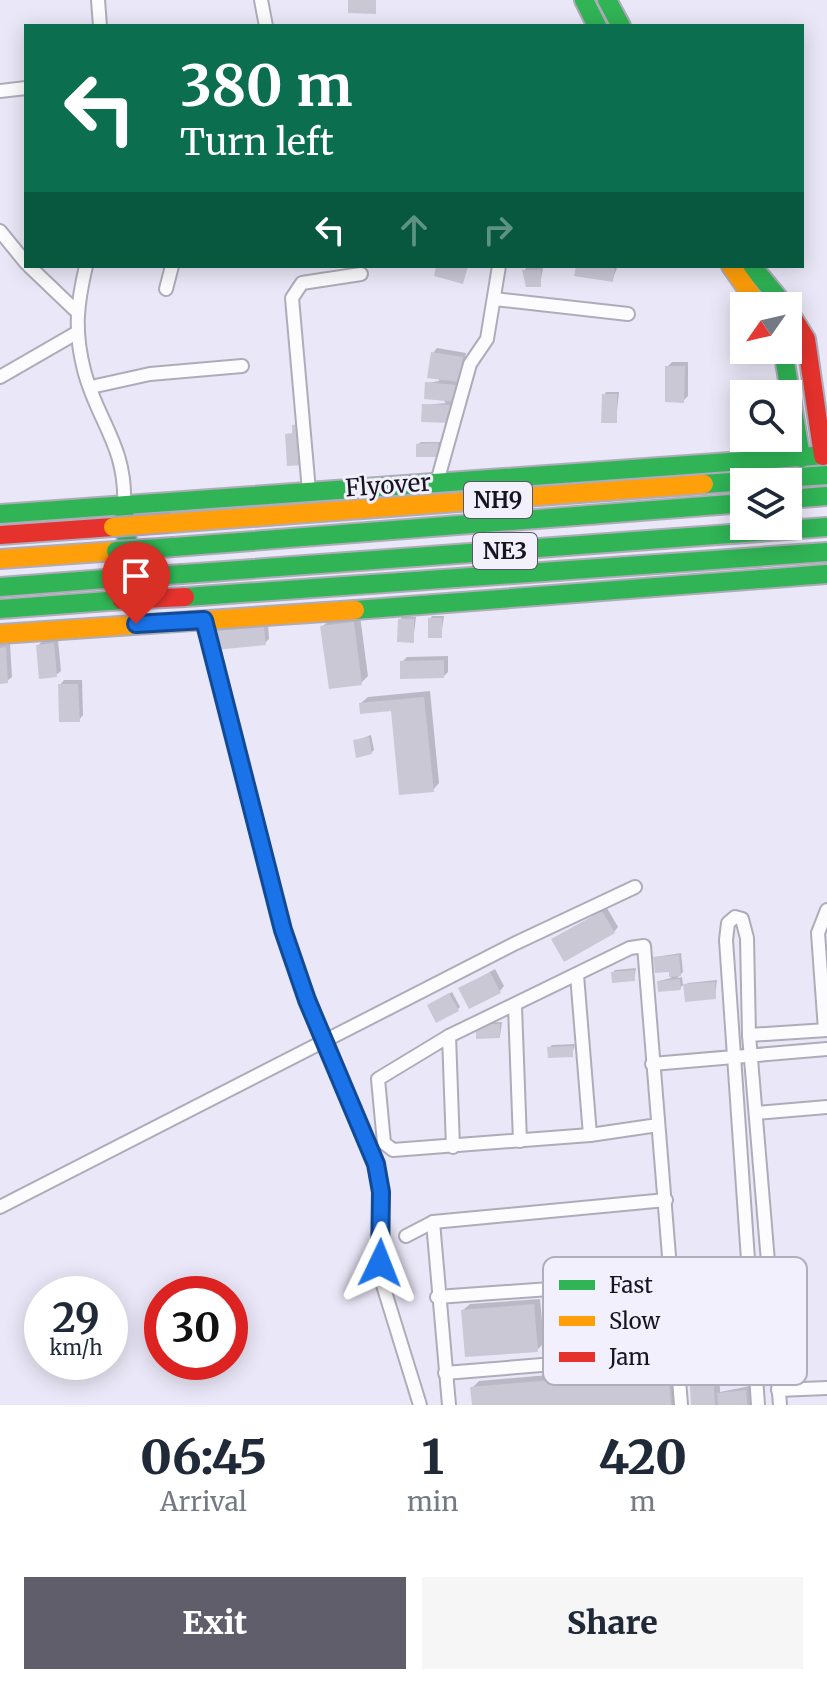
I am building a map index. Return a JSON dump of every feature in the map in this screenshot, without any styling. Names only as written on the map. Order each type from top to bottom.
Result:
[{"type":"main road","points":[[584,0],[596,24]]},
{"type":"main road","points":[[607,0],[620,24]]},
{"type":"main road","points":[[732,268],[749,292]]},
{"type":"main road","points":[[754,268],[773,292]]},
{"type":"main road","points":[[0,514],[825,456],[806,339],[802,333]]},
{"type":"main road","points":[[785,364],[801,458]]},
{"type":"main road","name":"Flyover","points":[[0,535],[827,475]]},
{"type":"main road","points":[[802,498],[827,496]]},
{"type":"main road","points":[[153,503],[167,622]]},
{"type":"main road","name":"NE3","points":[[0,559],[730,504]]},
{"type":"main road","points":[[124,506],[136,624]]},
{"type":"main road","name":"NE3","points":[[0,587],[827,527]]},
{"type":"main road","points":[[0,609],[827,552]]},
{"type":"main road","points":[[0,634],[577,595],[827,574]]},
{"type":"street","points":[[98,0],[100,24]]},
{"type":"street","points":[[261,0],[266,24]]},
{"type":"street","points":[[0,91],[24,88]]},
{"type":"street","points":[[0,231],[24,260]]},
{"type":"street","points":[[31,268],[75,310]]},
{"type":"street","points":[[86,268],[75,310],[84,372],[116,441],[123,478],[124,506]]},
{"type":"street","points":[[166,289],[171,268]]},
{"type":"street","points":[[437,482],[470,364],[487,339],[499,268]]},
{"type":"street","points":[[309,491],[292,298],[302,283],[361,274]]},
{"type":"street","points":[[494,299],[628,314]]},
{"type":"street","points":[[0,377],[78,332]]},
{"type":"street","points":[[91,387],[150,374],[242,366]]},
{"type":"street","points":[[204,620],[265,849],[273,897],[307,1000],[376,1164],[381,1192],[382,1282],[420,1405]]},
{"type":"street","points":[[0,1207],[327,1043],[516,943],[635,887]]},
{"type":"street","points":[[749,1035],[826,1030],[818,933],[827,910]]},
{"type":"street","points":[[749,1257],[726,940],[728,923],[735,917],[742,919],[746,925],[749,1035],[768,1257]]},
{"type":"street","points":[[658,1125],[590,1135],[393,1150],[387,1147],[377,1089],[383,1073],[449,1036],[515,1007],[630,948],[644,946],[666,1200],[668,1257]]},
{"type":"street","points":[[577,975],[590,1135]]},
{"type":"street","points":[[515,1007],[520,1141]]},
{"type":"street","points":[[449,1036],[453,1147]]},
{"type":"street","points":[[652,1064],[827,1049]]},
{"type":"street","points":[[756,1113],[827,1107]]},
{"type":"street","points":[[406,1236],[433,1222],[666,1200]]},
{"type":"street","points":[[433,1222],[437,1297],[449,1405]]},
{"type":"street","points":[[437,1297],[543,1289]]},
{"type":"street","points":[[445,1373],[543,1365]]},
{"type":"street","points":[[679,1385],[681,1405]]},
{"type":"street","points":[[757,1385],[758,1405]]},
{"type":"street","points":[[778,1385],[780,1405]]},
{"type":"street","points":[[778,1390],[827,1388]]},
{"type":"building","points":[[348,0],[376,0],[376,14],[348,13]]},
{"type":"building","points":[[436,268],[467,268],[463,284],[434,276]]},
{"type":"building","points":[[576,268],[615,268],[613,282],[574,276]]},
{"type":"building","points":[[522,270],[541,270],[541,287],[526,287]]},
{"type":"building","points":[[431,352],[463,357],[459,382],[427,378]]},
{"type":"building","points":[[665,366],[685,366],[684,403],[665,402]]},
{"type":"building","points":[[425,382],[457,385],[456,402],[424,399]]},
{"type":"building","points":[[602,394],[617,394],[617,423],[601,423]]},
{"type":"building","points":[[422,404],[453,405],[452,423],[421,422]]},
{"type":"building","points":[[302,424],[304,465],[287,466],[285,434],[292,433],[292,425]]},
{"type":"building","points":[[438,443],[439,457],[416,457],[416,444]]},
{"type":"building","points":[[428,618],[442,618],[442,638],[428,638]]},
{"type":"building","points":[[398,619],[414,619],[414,643],[397,642]]},
{"type":"building","points":[[354,622],[362,685],[329,689],[320,626]]},
{"type":"building","points":[[264,627],[266,645],[215,650],[213,631]]},
{"type":"building","points":[[54,643],[57,677],[39,679],[36,645]]},
{"type":"building","points":[[6,647],[8,683],[0,684],[0,648]]},
{"type":"building","points":[[444,660],[444,678],[400,679],[400,661]]},
{"type":"building","points":[[58,684],[78,684],[80,722],[59,722]]},
{"type":"building","points":[[424,697],[434,792],[399,795],[391,711],[360,714],[359,703]]},
{"type":"building","points":[[369,737],[372,754],[356,758],[353,740]]},
{"type":"building","points":[[602,911],[615,933],[564,962],[551,939]]},
{"type":"building","points":[[679,955],[681,976],[669,977],[669,972],[655,973],[653,957]]},
{"type":"building","points":[[634,970],[635,981],[612,983],[611,972]]},
{"type":"building","points":[[490,972],[501,993],[469,1009],[458,988]]},
{"type":"building","points":[[680,979],[681,990],[658,992],[657,981]]},
{"type":"building","points":[[715,982],[716,999],[685,1002],[683,984]]},
{"type":"building","points":[[449,993],[459,1011],[436,1023],[427,1005]]},
{"type":"building","points":[[476,1024],[500,1024],[500,1038],[476,1039]]},
{"type":"building","points":[[573,1046],[573,1057],[548,1058],[547,1047]]},
{"type":"building","points":[[534,1304],[538,1352],[465,1357],[461,1310]]},
{"type":"building","points":[[543,1381],[543,1385],[669,1385],[671,1405],[472,1405],[470,1387]]},
{"type":"building","points":[[690,1385],[714,1385],[715,1405],[691,1405]]},
{"type":"building","points":[[746,1390],[747,1405],[718,1405],[717,1393]]},
{"type":"traffic: fast","points":[[584,0],[596,24]]},
{"type":"traffic: fast","points":[[607,0],[620,24]]},
{"type":"traffic: fast","points":[[754,268],[773,292]]},
{"type":"traffic: fast","points":[[785,364],[801,458]]},
{"type":"traffic: fast","points":[[0,514],[827,455]]},
{"type":"traffic: fast","points":[[704,484],[827,475]]},
{"type":"traffic: fast","points":[[802,498],[827,496]]},
{"type":"traffic: fast","points":[[174,547],[730,504]]},
{"type":"traffic: fast","points":[[124,512],[132,590]]},
{"type":"traffic: fast","points":[[183,574],[827,527]]},
{"type":"traffic: fast","points":[[116,551],[174,547]]},
{"type":"traffic: fast","points":[[185,597],[827,552]]},
{"type":"traffic: fast","points":[[118,578],[183,574]]},
{"type":"traffic: fast","points":[[355,610],[827,574]]},
{"type":"traffic: fast","points":[[0,587],[118,578]]},
{"type":"traffic: fast","points":[[0,609],[122,600]]},
{"type":"traffic: slow","points":[[732,268],[749,292]]},
{"type":"traffic: slow","points":[[170,523],[704,484]]},
{"type":"traffic: slow","points":[[113,527],[170,523]]},
{"type":"traffic: slow","points":[[0,559],[116,551]]},
{"type":"traffic: slow","points":[[0,634],[355,610]]},
{"type":"traffic: jam","points":[[802,333],[806,339],[823,456]]},
{"type":"traffic: jam","points":[[0,535],[113,527]]},
{"type":"traffic: jam","points":[[122,600],[185,597]]},
{"type":"route","points":[[136,624],[204,620],[214,648],[283,930],[307,1000],[346,1085],[376,1164],[381,1192],[380,1263]]}]
